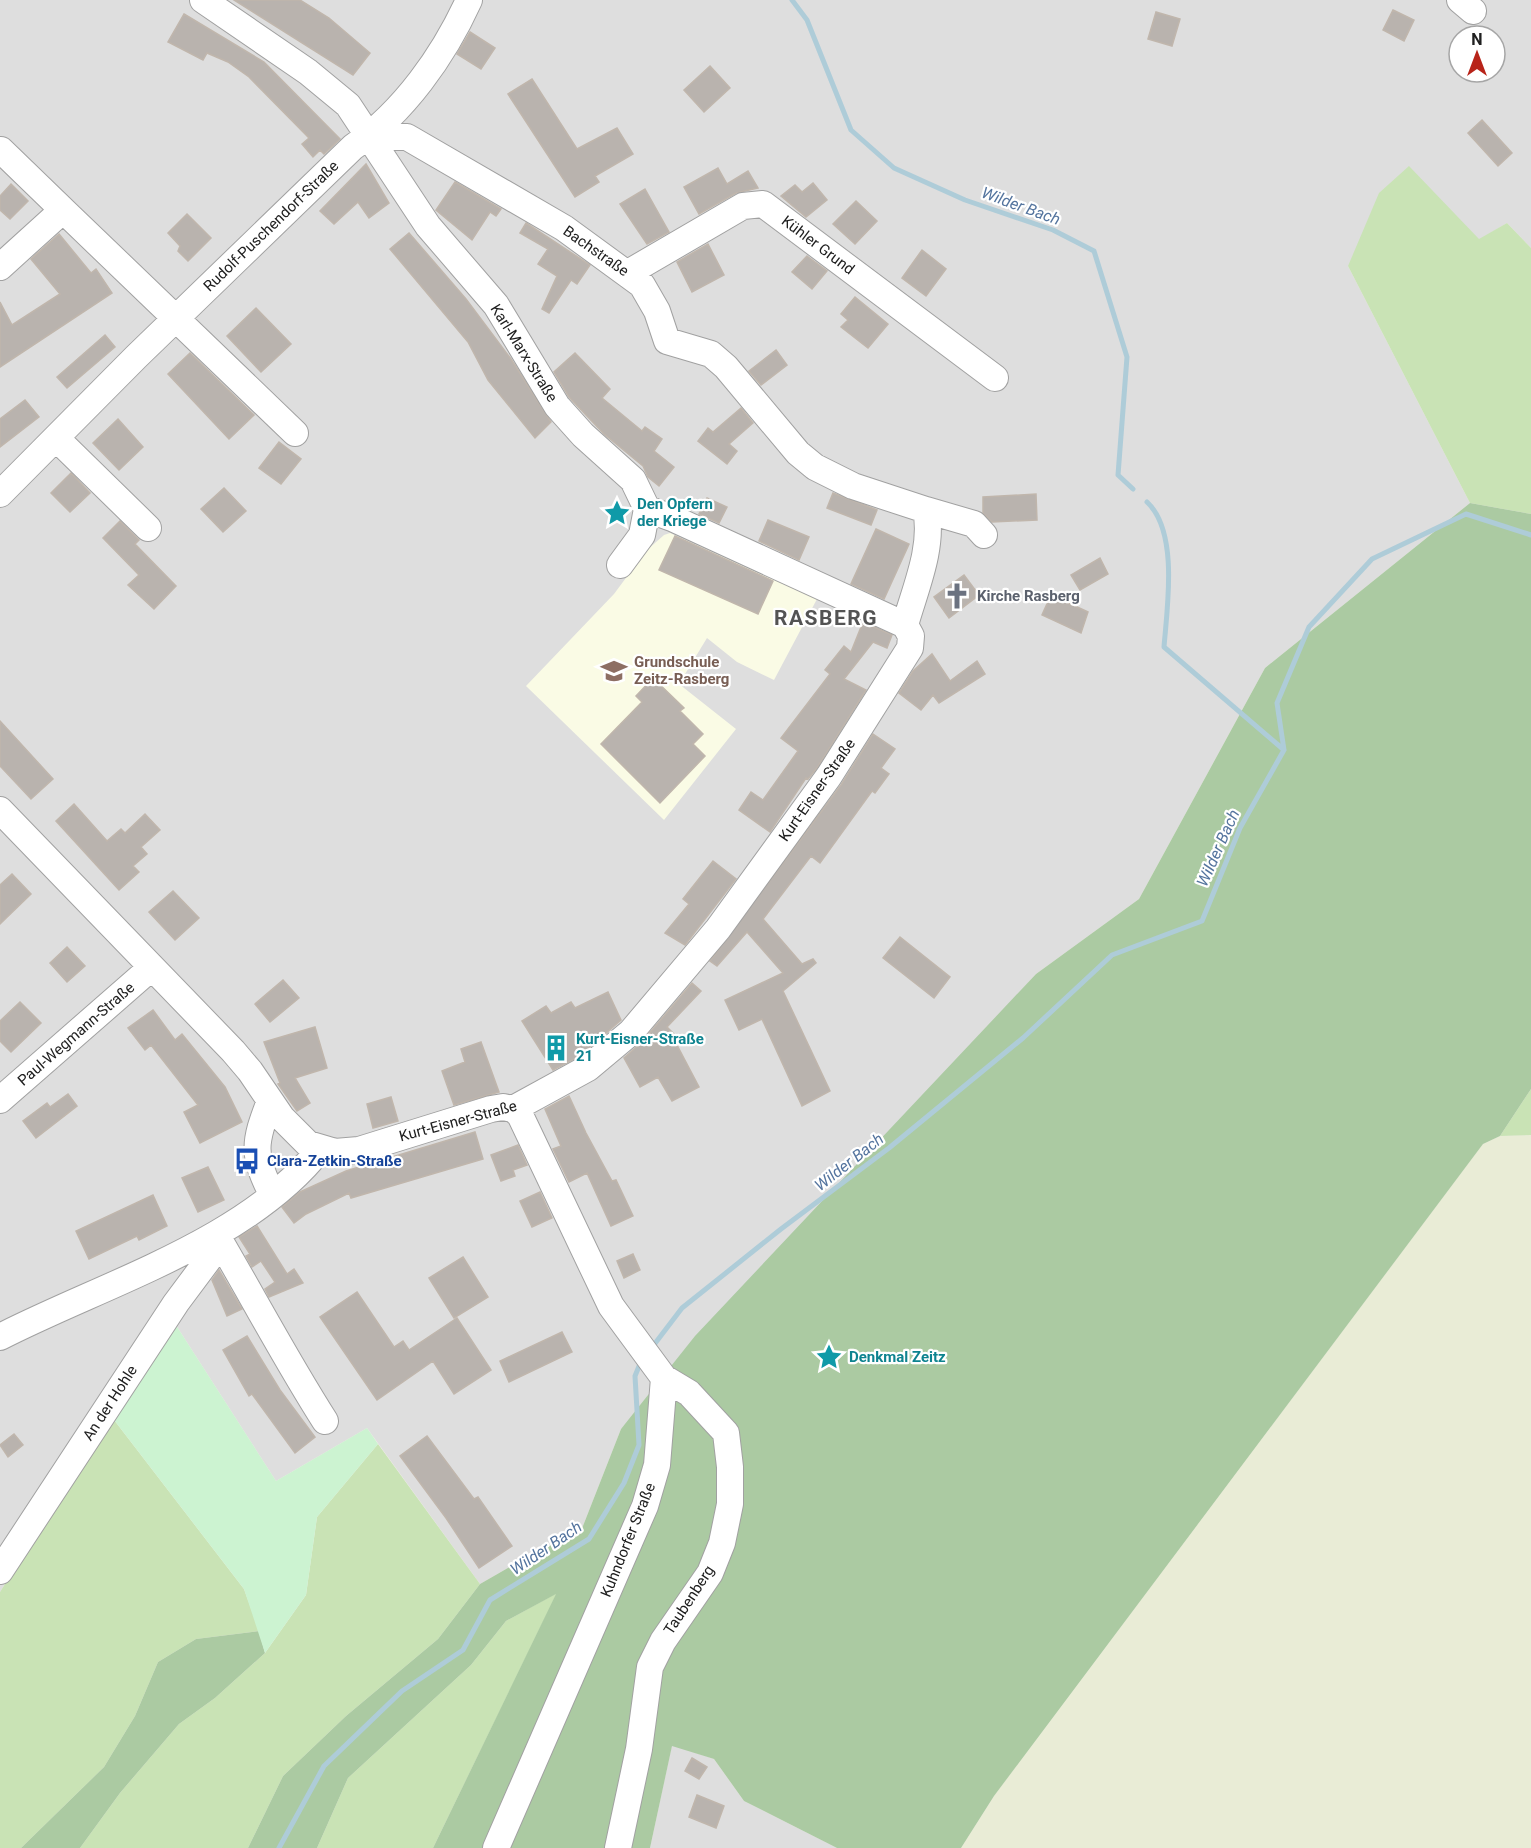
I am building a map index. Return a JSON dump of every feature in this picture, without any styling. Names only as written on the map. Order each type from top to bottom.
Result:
[{"type":"street","name":"Karl-Marx-Straße","points":[[203,0],[330,88],[348,105],[428,226],[496,305],[557,406],[583,435],[633,480],[646,509]]},
{"type":"street","name":"Rudolf-Puschendorf-Straße","points":[[0,494],[175,319],[353,147],[369,136],[421,82],[469,0]]},
{"type":"street","name":"Bachstraße","points":[[369,136],[407,137],[564,228],[628,273],[642,285],[657,311],[667,341],[711,354],[726,367],[798,453],[815,467],[853,486],[974,524],[984,535]]},
{"type":"street","points":[[1,150],[294,433]]},
{"type":"street","name":"Kühler Grund","points":[[628,273],[742,206],[763,204],[995,378]]},
{"type":"street","points":[[0,267],[63,210]]},
{"type":"street","points":[[56,438],[148,528]]},
{"type":"street","points":[[620,566],[642,535],[646,509],[672,518],[905,625],[928,542],[926,510]]},
{"type":"street","name":"Kurt-Eisner-Straße","points":[[320,1149],[335,1152],[359,1150],[491,1109],[503,1107],[513,1109],[561,1085],[611,1051],[631,1032],[718,929],[830,776],[910,648],[911,636],[905,625]]},
{"type":"street","points":[[0,810],[233,1051],[296,1133],[320,1149],[304,1170],[216,1234],[116,1285],[0,1337]]},
{"type":"street","name":"Paul-Wegmann-Straße","points":[[0,1100],[151,968]]},
{"type":"street","points":[[270,1101],[258,1140],[259,1168],[272,1194]]},
{"type":"street","points":[[513,1109],[520,1115],[602,1290],[622,1324],[653,1363]]},
{"type":"street","points":[[216,1234],[262,1312],[276,1343],[325,1421]]},
{"type":"street","name":"An der Hohle","points":[[0,1571],[176,1303],[214,1252],[216,1234]]},
{"type":"street","name":"Kuhndorfer Straße","points":[[496,1848],[645,1506],[657,1465],[653,1363]]},
{"type":"street","name":"Taubenberg","points":[[618,1848],[639,1749],[650,1667],[663,1641],[710,1573],[722,1543],[730,1504],[730,1467],[726,1433],[689,1393],[653,1363]]},
{"type":"shaded area","points":[[0,0],[1531,0],[1531,248],[1507,223],[1479,240],[1348,266],[1470,503],[1265,668],[1139,899],[1036,974],[621,1429],[581,1531],[536,1552],[480,1584],[367,1428],[276,1481],[172,1319],[0,1592]]},
{"type":"shaded area","name":"Grundschule Zeitz-Rasberg","points":[[670,533],[817,599],[774,680],[737,662],[707,638],[679,684],[736,729],[664,820],[526,686],[614,594],[646,551],[664,535]]},
{"type":"shaded area","points":[[1531,1135],[1531,1848],[961,1848],[994,1796],[1483,1144],[1500,1136]]},
{"type":"shaded area","points":[[672,1745],[714,1759],[744,1801],[837,1848],[650,1848]]},
{"type":"green space","points":[[1409,166],[1479,239],[1507,223],[1531,248],[1531,514],[1470,503],[1348,266],[1379,193]]},
{"type":"green space","points":[[1470,503],[1531,514],[1531,1089],[1500,1136],[1483,1144],[994,1796],[961,1848],[837,1848],[744,1801],[714,1759],[672,1746],[650,1848],[433,1848],[556,1594],[506,1621],[471,1665],[348,1778],[317,1848],[248,1848],[283,1776],[346,1716],[438,1639],[480,1584],[536,1552],[581,1531],[621,1429],[695,1336],[1036,974],[1139,899],[1265,668]]},
{"type":"green space","points":[[1531,1089],[1531,1135],[1500,1136]]},
{"type":"green space","points":[[172,1319],[276,1481],[367,1428],[378,1444],[317,1517],[306,1595],[265,1653],[244,1589],[111,1416]]},
{"type":"green space","points":[[111,1416],[244,1589],[259,1631],[196,1639],[158,1662],[135,1716],[104,1767],[21,1848],[0,1848],[0,1592]]},
{"type":"green space","points":[[378,1444],[480,1584],[438,1639],[346,1716],[283,1776],[248,1848],[80,1848],[120,1793],[179,1724],[215,1698],[265,1653],[306,1595],[317,1517]]},
{"type":"green space","points":[[557,1593],[433,1848],[317,1848],[348,1778],[471,1665],[506,1621]]},
{"type":"green space","points":[[259,1631],[265,1653],[215,1698],[179,1724],[120,1793],[80,1848],[21,1848],[104,1767],[135,1716],[158,1662],[196,1639]]},
{"type":"building","points":[[234,0],[300,0],[329,18],[370,53],[353,75]]},
{"type":"building","points":[[1393,10],[1414,20],[1404,41],[1383,30]]},
{"type":"building","points":[[1156,12],[1180,19],[1172,46],[1148,39]]},
{"type":"building","points":[[184,14],[264,62],[340,139],[324,154],[320,150],[313,157],[302,144],[309,138],[249,77],[228,62],[207,53],[203,60],[168,42]]},
{"type":"building","points":[[470,32],[495,48],[481,69],[457,54]]},
{"type":"building","points":[[710,66],[730,88],[704,112],[684,90]]},
{"type":"building","points":[[532,79],[577,149],[617,128],[633,154],[595,176],[599,182],[575,197],[508,94]]},
{"type":"building","points":[[1482,120],[1512,153],[1498,166],[1468,133]]},
{"type":"building","points":[[366,164],[389,203],[369,218],[358,202],[334,224],[320,211]]},
{"type":"building","points":[[718,168],[727,184],[748,171],[758,188],[736,193],[699,214],[684,187]]},
{"type":"building","points":[[455,182],[501,209],[496,216],[490,212],[472,240],[436,210]]},
{"type":"building","points":[[813,183],[827,200],[806,217],[781,196],[795,185],[802,192]]},
{"type":"building","points":[[11,184],[28,201],[10,219],[0,210],[0,196]]},
{"type":"building","points":[[645,189],[669,232],[647,244],[620,204]]},
{"type":"building","points":[[856,201],[877,221],[855,244],[833,224]]},
{"type":"building","points":[[187,214],[211,238],[188,261],[178,251],[180,246],[168,233]]},
{"type":"building","points":[[526,223],[590,265],[577,284],[571,280],[549,313],[542,309],[557,276],[538,264],[548,249],[520,233]]},
{"type":"building","points":[[409,233],[466,299],[511,359],[551,422],[535,438],[488,380],[468,342],[390,249]]},
{"type":"building","points":[[59,234],[91,273],[96,269],[112,293],[0,367],[0,302],[12,325],[60,294],[31,259]]},
{"type":"building","points":[[708,244],[724,275],[692,292],[677,262]]},
{"type":"building","points":[[922,250],[946,269],[926,296],[902,278]]},
{"type":"building","points":[[807,256],[827,271],[812,289],[792,272]]},
{"type":"building","points":[[855,297],[888,324],[868,348],[841,327],[848,320],[841,314]]},
{"type":"building","points":[[256,308],[291,344],[261,372],[227,336]]},
{"type":"building","points":[[105,335],[115,347],[67,388],[57,377]]},
{"type":"building","points":[[776,350],[787,365],[761,385],[749,371]]},
{"type":"building","points":[[190,353],[254,415],[229,439],[168,374]]},
{"type":"building","points":[[575,353],[610,389],[602,398],[642,431],[645,427],[662,439],[654,451],[674,467],[659,486],[648,477],[643,466],[604,434],[569,397],[554,372]]},
{"type":"building","points":[[25,400],[39,417],[0,447],[0,419]]},
{"type":"building","points":[[741,408],[753,423],[729,444],[737,451],[727,464],[698,441],[708,428],[713,432]]},
{"type":"building","points":[[118,419],[143,447],[119,470],[93,443]]},
{"type":"building","points":[[279,442],[301,459],[281,484],[259,468]]},
{"type":"building","points":[[71,473],[90,493],[70,512],[51,493]]},
{"type":"building","points":[[224,488],[246,511],[223,532],[201,509]]},
{"type":"building","points":[[833,493],[877,510],[871,525],[827,508]]},
{"type":"building","points":[[1036,494],[1037,520],[992,522],[983,513],[983,497]]},
{"type":"building","points":[[707,498],[727,507],[719,523],[699,514]]},
{"type":"building","points":[[768,520],[809,537],[799,560],[759,541]]},
{"type":"building","points":[[120,521],[139,540],[135,544],[176,586],[154,609],[128,585],[139,575],[103,538]]},
{"type":"building","points":[[876,529],[909,544],[884,599],[851,584]]},
{"type":"building","points":[[675,536],[773,581],[758,614],[659,570]]},
{"type":"building","points":[[1100,558],[1108,574],[1080,590],[1071,575]]},
{"type":"building","name":"Kirche Rasberg","points":[[964,575],[979,595],[949,618],[934,597]]},
{"type":"building","points":[[1051,595],[1088,612],[1081,633],[1042,615]]},
{"type":"building","points":[[863,622],[892,635],[887,648],[873,642],[844,679],[866,690],[817,768],[808,779],[806,778],[770,832],[739,810],[751,792],[763,800],[798,751],[781,738],[830,674],[825,670],[844,646],[851,652]]},
{"type":"building","points":[[932,654],[950,681],[977,661],[985,674],[939,703],[933,695],[921,710],[899,693],[913,671]]},
{"type":"building","points":[[653,678],[684,708],[680,711],[703,734],[693,744],[705,756],[660,803],[601,744],[642,702],[636,696]]},
{"type":"building","points":[[0,721],[53,779],[31,799],[0,766]]},
{"type":"building","points":[[873,734],[895,749],[881,768],[889,774],[875,793],[872,791],[820,863],[811,856],[763,919],[802,964],[813,959],[816,963],[783,991],[830,1091],[802,1106],[762,1019],[739,1030],[725,1000],[783,973],[747,932],[717,966],[710,961],[841,785]]},
{"type":"building","points":[[74,804],[107,841],[121,829],[125,833],[145,814],[160,830],[141,847],[147,854],[133,866],[139,872],[119,890],[56,821]]},
{"type":"building","points":[[713,861],[736,879],[685,945],[665,933],[689,904],[683,899]]},
{"type":"building","points":[[12,874],[31,894],[0,924],[0,885]]},
{"type":"building","points":[[173,891],[199,918],[175,940],[149,912]]},
{"type":"building","points":[[900,937],[950,977],[934,998],[883,958]]},
{"type":"building","points":[[67,947],[85,966],[67,982],[50,963]]},
{"type":"building","points":[[283,980],[299,998],[270,1022],[255,1004]]},
{"type":"building","points":[[692,983],[701,991],[667,1027],[681,1041],[677,1045],[699,1087],[672,1101],[658,1077],[640,1087],[624,1058],[642,1042]]},
{"type":"building","points":[[608,992],[621,1020],[580,1056],[553,1070],[522,1021],[546,1006],[551,1013],[571,1002],[575,1008]]},
{"type":"building","points":[[20,1002],[41,1023],[11,1052],[0,1041],[0,1021]]},
{"type":"building","points":[[153,1010],[175,1040],[182,1034],[225,1087],[242,1122],[200,1143],[184,1112],[198,1105],[151,1045],[145,1050],[128,1028]]},
{"type":"building","points":[[315,1027],[327,1068],[295,1078],[310,1103],[297,1111],[278,1084],[280,1083],[264,1042]]},
{"type":"building","points":[[481,1042],[499,1092],[454,1105],[442,1071],[465,1062],[461,1049]]},
{"type":"building","points":[[68,1094],[77,1106],[36,1138],[23,1121],[47,1103],[50,1107]]},
{"type":"building","points":[[569,1096],[586,1133],[612,1181],[616,1180],[633,1216],[611,1226],[587,1173],[569,1182],[553,1149],[561,1146],[545,1109]]},
{"type":"building","points":[[391,1097],[398,1121],[373,1128],[367,1104]]},
{"type":"building","points":[[475,1132],[483,1159],[351,1198],[349,1193],[306,1214],[294,1223],[282,1207],[300,1192],[346,1171]]},
{"type":"building","points":[[518,1145],[527,1165],[513,1170],[515,1176],[501,1181],[491,1155]]},
{"type":"building","points":[[208,1167],[224,1200],[198,1212],[182,1178]]},
{"type":"building","points":[[540,1192],[552,1218],[532,1227],[520,1201]]},
{"type":"building","points":[[153,1195],[167,1226],[139,1240],[137,1236],[89,1259],[76,1231]]},
{"type":"building","points":[[257,1226],[287,1274],[294,1269],[303,1283],[269,1297],[265,1289],[275,1282],[261,1261],[252,1267],[246,1256],[250,1254],[239,1237]]},
{"type":"building","points":[[633,1254],[640,1270],[624,1278],[617,1261]]},
{"type":"building","points":[[463,1257],[488,1297],[454,1318],[429,1278]]},
{"type":"building","points":[[219,1270],[242,1309],[227,1316],[212,1280]]},
{"type":"building","points":[[357,1292],[394,1347],[403,1341],[409,1350],[457,1318],[491,1370],[454,1394],[433,1361],[377,1400],[320,1317]]},
{"type":"building","points":[[562,1332],[572,1352],[509,1382],[500,1361]]},
{"type":"building","points":[[247,1336],[280,1390],[315,1437],[295,1453],[252,1394],[249,1396],[223,1350]]},
{"type":"building","points":[[14,1434],[23,1445],[8,1457],[0,1445]]},
{"type":"building","points":[[427,1436],[474,1499],[478,1497],[512,1546],[479,1568],[446,1518],[400,1456]]},
{"type":"building","points":[[692,1758],[707,1767],[699,1779],[685,1771]]},
{"type":"building","points":[[697,1795],[724,1806],[716,1828],[689,1817]]},
{"type":"waterway","name":"Wilder Bach","points":[[792,0],[807,20],[851,130],[894,168],[965,200],[1053,230],[1094,251],[1127,357],[1118,475],[1133,489]]},
{"type":"waterway","name":"Wilder Bach","points":[[1147,502],[1157,515],[1164,532],[1167,551],[1169,571],[1164,647],[1284,750]]},
{"type":"waterway","points":[[1284,750],[1277,703],[1309,627],[1372,559],[1466,514],[1531,535]]},
{"type":"waterway","name":"Wilder Bach","points":[[650,1350],[682,1308],[781,1229],[889,1148],[1023,1038],[1112,955],[1202,921],[1240,828],[1284,750]]},
{"type":"waterway","name":"Wilder Bach","points":[[279,1848],[324,1766],[402,1691],[463,1650],[490,1600],[589,1539],[624,1483],[639,1445],[635,1376],[642,1359]]},
{"type":"place","name":"Den Opfern der Kriege","points":[[617,513]]},
{"type":"place","name":"Kirche Rasberg","points":[[957,596]]},
{"type":"place","name":"Grundschule Zeitz-Rasberg","points":[[614,671]]},
{"type":"place","name":"Kurt-Eisner-Straße 21","points":[[556,1048]]},
{"type":"place","name":"Clara-Zetkin-Straße","points":[[247,1161]]},
{"type":"place","name":"Denkmal Zeitz","points":[[829,1357]]},
{"type":"district","name":"RASBERG","points":[[826,618]]}]
